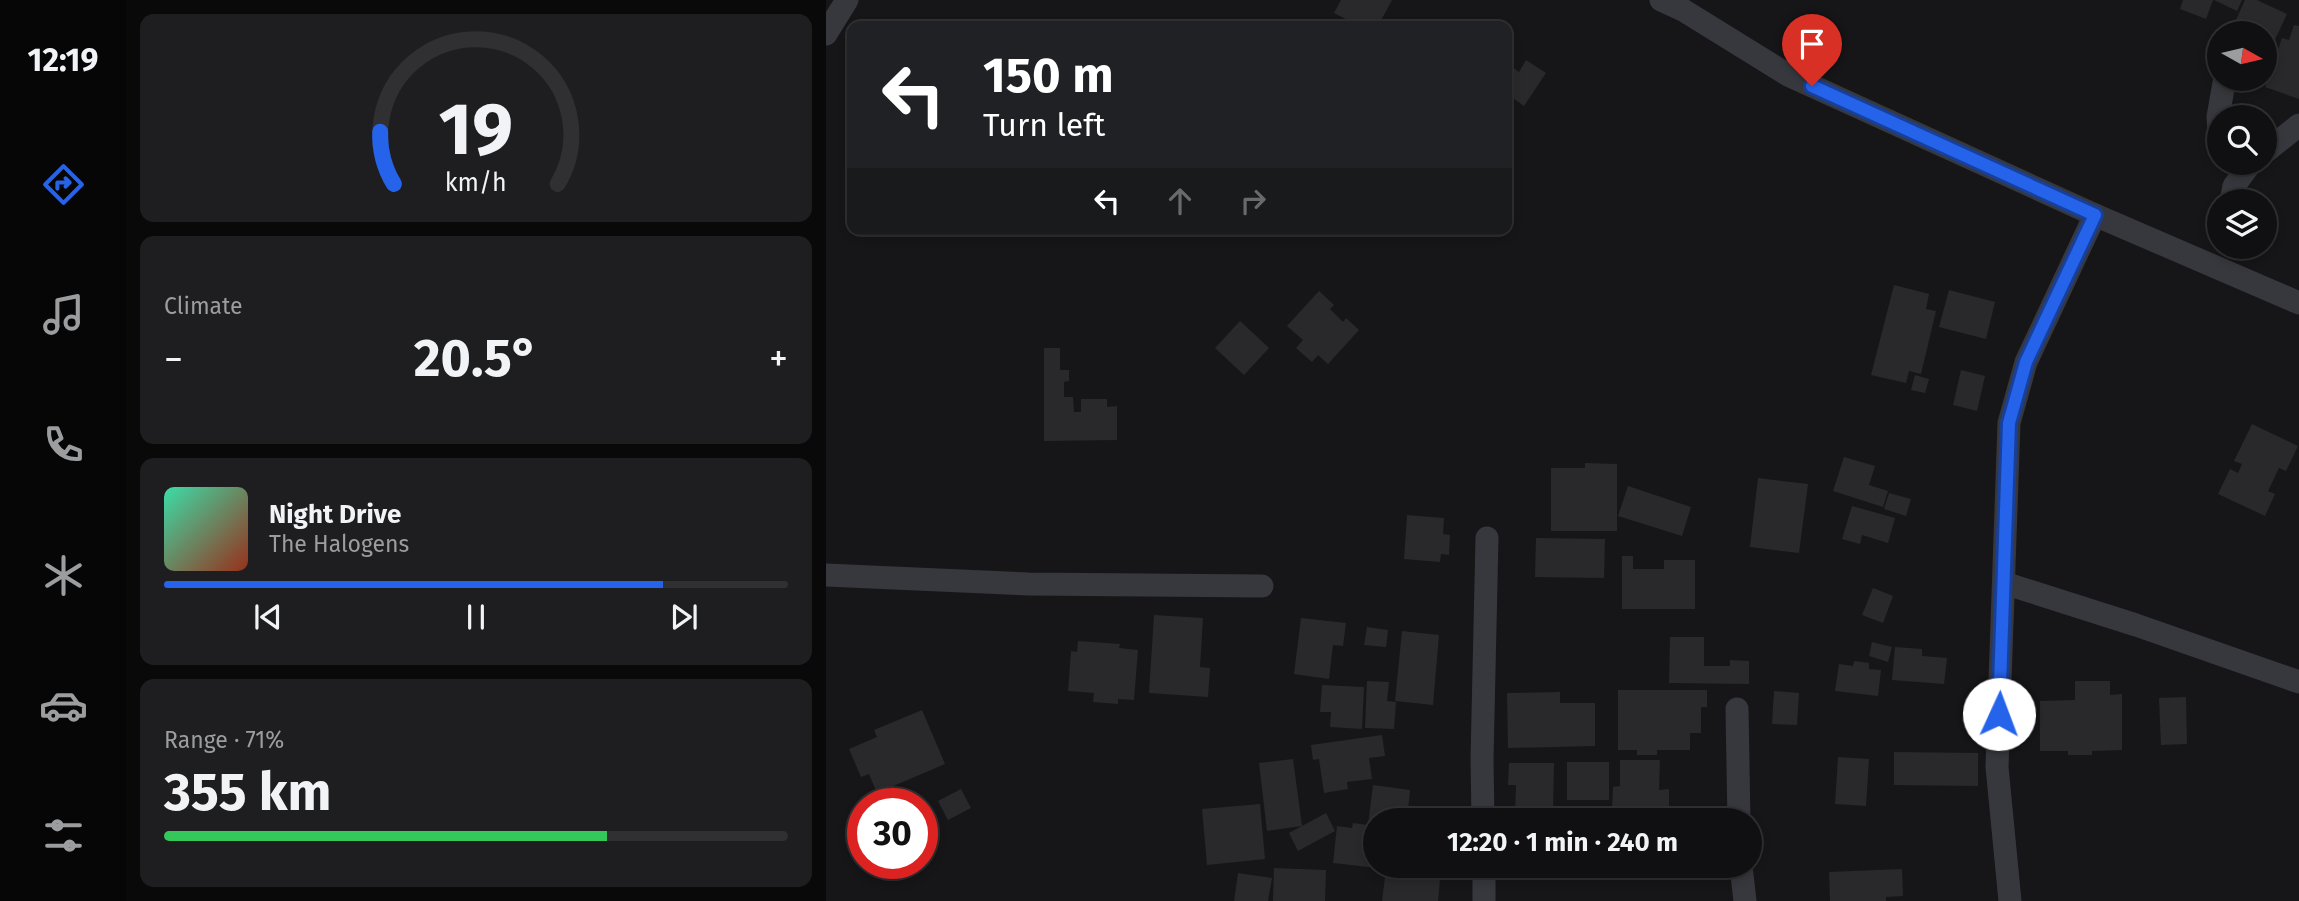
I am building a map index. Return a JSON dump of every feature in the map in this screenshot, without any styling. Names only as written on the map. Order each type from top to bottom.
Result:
[{"type":"street","points":[[826,34],[847,0]]},
{"type":"street","points":[[1661,0],[1686,5],[1788,75],[2095,215],[2207,253]]},
{"type":"street","points":[[2277,143],[2299,125]]},
{"type":"street","points":[[2010,901],[1997,767],[2009,423],[2026,362],[2095,215]]},
{"type":"street","points":[[2221,259],[2299,303]]},
{"type":"street","points":[[1483,808],[1487,538]]},
{"type":"street","points":[[826,575],[1029,584],[1262,586]]},
{"type":"street","points":[[2004,583],[2136,625],[2299,682]]},
{"type":"street","points":[[1737,709],[1738,808]]},
{"type":"street","points":[[1484,878],[1484,901]]},
{"type":"street","points":[[1742,878],[1745,901]]},
{"type":"building","points":[[1341,0],[1392,0],[1381,21],[1349,21],[1334,13]]},
{"type":"building","points":[[2183,0],[2213,0],[2206,19],[2180,9]]},
{"type":"building","points":[[2214,0],[2242,0],[2237,11]]},
{"type":"building","points":[[2245,0],[2257,0],[2287,14],[2277,35],[2277,21],[2235,21]]},
{"type":"building","points":[[2294,25],[2299,26],[2299,99],[2276,91],[2277,52],[2282,38],[2289,40]]},
{"type":"building","points":[[1526,60],[1546,73],[1524,106],[1512,98],[1512,67],[1519,72]]},
{"type":"building","points":[[1894,285],[1929,294],[1926,309],[1936,311],[1921,374],[1909,371],[1906,383],[1871,375]]},
{"type":"building","points":[[1949,290],[1995,302],[1986,339],[1939,327]]},
{"type":"building","points":[[1319,291],[1334,305],[1330,309],[1343,322],[1346,318],[1359,330],[1328,364],[1318,355],[1312,362],[1296,348],[1303,340],[1287,326]]},
{"type":"building","points":[[1240,321],[1269,348],[1244,375],[1215,348]]},
{"type":"building","points":[[1044,348],[1060,348],[1060,370],[1069,370],[1069,381],[1064,382],[1064,397],[1073,397],[1074,412],[1081,412],[1081,399],[1107,399],[1107,407],[1117,406],[1117,440],[1044,441]]},
{"type":"building","points":[[1961,370],[1985,376],[1977,411],[1953,405]]},
{"type":"building","points":[[1915,375],[1929,379],[1925,393],[1911,390]]},
{"type":"building","points":[[2252,424],[2298,446],[2286,471],[2279,468],[2268,491],[2275,494],[2265,516],[2218,494],[2230,469],[2238,473],[2242,464],[2234,461]]},
{"type":"building","points":[[1844,457],[1875,466],[1869,485],[1888,491],[1883,507],[1833,491]]},
{"type":"building","points":[[1585,463],[1617,464],[1617,531],[1551,531],[1551,468],[1585,468]]},
{"type":"building","points":[[1758,478],[1808,484],[1799,553],[1750,547]]},
{"type":"building","points":[[1628,486],[1691,507],[1682,536],[1618,516]]},
{"type":"building","points":[[1889,493],[1911,499],[1906,516],[1884,509]]},
{"type":"building","points":[[1852,506],[1895,518],[1888,543],[1862,535],[1860,544],[1842,539]]},
{"type":"building","points":[[1407,515],[1444,518],[1443,534],[1450,535],[1449,555],[1441,554],[1440,562],[1404,559]]},
{"type":"building","points":[[1536,538],[1605,539],[1604,578],[1535,577]]},
{"type":"building","points":[[1622,556],[1633,556],[1633,569],[1664,569],[1664,560],[1695,560],[1695,609],[1622,609]]},
{"type":"building","points":[[1873,588],[1893,596],[1883,623],[1862,615]]},
{"type":"building","points":[[1154,615],[1203,618],[1200,667],[1210,668],[1208,697],[1149,693]]},
{"type":"building","points":[[1301,618],[1346,623],[1343,646],[1333,645],[1329,679],[1294,674]]},
{"type":"building","points":[[1367,627],[1388,630],[1386,647],[1364,645]]},
{"type":"building","points":[[1402,631],[1439,635],[1433,705],[1395,701]]},
{"type":"building","points":[[1670,637],[1704,637],[1704,666],[1730,666],[1730,660],[1749,661],[1749,684],[1669,683]]},
{"type":"building","points":[[1078,641],[1120,644],[1119,648],[1138,650],[1134,700],[1118,699],[1118,704],[1093,702],[1094,693],[1068,691],[1071,651],[1077,652]]},
{"type":"building","points":[[1872,642],[1892,647],[1888,662],[1869,656]]},
{"type":"building","points":[[1895,647],[1922,649],[1922,656],[1947,658],[1944,684],[1892,680]]},
{"type":"building","points":[[1854,661],[1869,663],[1869,669],[1881,670],[1878,696],[1835,691],[1839,664],[1853,666]]},
{"type":"building","points":[[1367,681],[1389,682],[1387,701],[1396,702],[1394,729],[1365,728]]},
{"type":"building","points":[[2075,681],[2110,681],[2110,695],[2122,694],[2122,750],[2092,751],[2092,755],[2068,755],[2068,751],[2040,751],[2040,701],[2075,700]]},
{"type":"building","points":[[1322,685],[1364,687],[1362,729],[1330,727],[1331,712],[1320,712]]},
{"type":"building","points":[[1618,690],[1707,690],[1707,707],[1701,707],[1701,733],[1690,733],[1690,750],[1657,750],[1657,755],[1637,755],[1637,750],[1618,750]]},
{"type":"building","points":[[1774,691],[1799,693],[1797,725],[1772,724]]},
{"type":"building","points":[[1560,692],[1560,703],[1595,703],[1595,746],[1508,748],[1507,693]]},
{"type":"building","points":[[2186,697],[2187,744],[2161,745],[2159,698]]},
{"type":"building","points":[[922,710],[945,764],[889,788],[875,788],[869,774],[861,777],[849,749],[877,737],[874,730]]},
{"type":"building","points":[[1382,735],[1385,756],[1369,758],[1372,779],[1347,782],[1348,789],[1324,793],[1319,759],[1313,760],[1311,745]]},
{"type":"building","points":[[1894,752],[1978,753],[1978,786],[1894,785]]},
{"type":"building","points":[[1838,757],[1869,759],[1866,806],[1835,804]]},
{"type":"building","points":[[1293,759],[1302,826],[1267,831],[1259,763]]},
{"type":"building","points":[[1620,760],[1660,760],[1659,790],[1669,789],[1669,808],[1612,808],[1613,787],[1620,786]]},
{"type":"building","points":[[1567,762],[1609,762],[1609,800],[1567,800]]},
{"type":"building","points":[[1509,763],[1554,763],[1553,808],[1515,808],[1516,785],[1508,785]]},
{"type":"building","points":[[1373,785],[1410,790],[1408,808],[1370,808]]},
{"type":"building","points":[[961,789],[971,808],[948,820],[938,801]]},
{"type":"building","points":[[1260,804],[1265,859],[1207,865],[1202,809]]},
{"type":"building","points":[[1326,813],[1335,831],[1298,851],[1289,833]]},
{"type":"building","points":[[1353,823],[1363,824],[1363,866],[1333,863],[1337,826],[1352,828]]},
{"type":"building","points":[[1274,868],[1326,870],[1325,901],[1273,901]]},
{"type":"building","points":[[1902,869],[1903,896],[1886,897],[1886,901],[1830,901],[1829,872]]},
{"type":"building","points":[[1238,873],[1272,878],[1268,901],[1234,901]]},
{"type":"building","points":[[1385,878],[1440,879],[1438,901],[1382,901]]},
{"type":"route","points":[[1812,86],[2095,215],[2026,362],[2009,423],[1999,714]]}]
